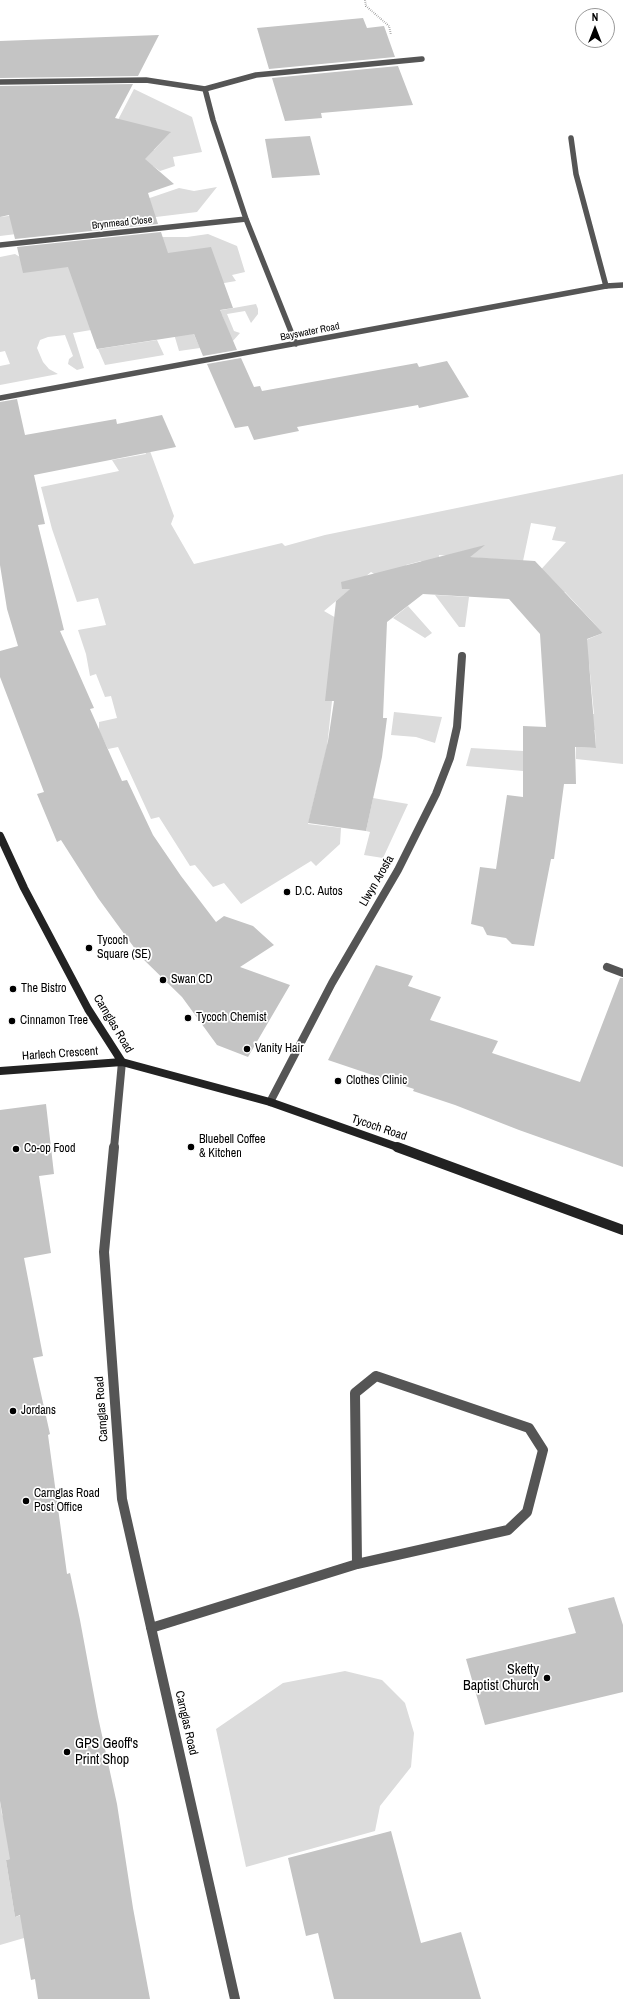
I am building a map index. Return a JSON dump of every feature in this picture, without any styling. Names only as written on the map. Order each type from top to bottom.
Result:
[{"type":"street","points":[[0,82],[146,80],[205,89],[256,76],[422,59]]},
{"type":"street","points":[[205,89],[213,120],[246,219],[296,344]]},
{"type":"street","points":[[571,138],[576,174],[606,286]]},
{"type":"street","name":"Brynmead Close","points":[[0,245],[246,219]]},
{"type":"street","name":"Bayswater Road","points":[[0,398],[606,286],[623,285]]},
{"type":"street","name":"Llwyn Arosfa","points":[[270,1102],[332,983],[398,870],[436,794],[450,758],[457,727],[462,656]]},
{"type":"street","name":"Carnglas Road","points":[[0,836],[24,888],[88,1009],[122,1062],[104,1252],[122,1500],[235,1999]]},
{"type":"street","points":[[607,967],[623,973]]},
{"type":"street","name":"Tycoch Road","points":[[122,1062],[270,1102],[437,1161],[623,1230]]},
{"type":"street","name":"Harlech Crescent","points":[[0,1071],[122,1062]]},
{"type":"street","points":[[151,1628],[357,1564],[508,1530],[527,1512],[543,1450],[529,1428],[376,1376],[355,1393],[357,1564]]},
{"type":"path","points":[[365,0],[366,6],[389,26],[402,61]]},
{"type":"shaded area","points":[[134,89],[192,117],[202,152],[173,157],[175,166],[160,171],[153,166],[135,203],[179,188],[194,191],[217,187],[197,212],[0,236],[0,217],[48,211],[0,133],[107,141]],"holes":[[[170,133],[154,150],[112,139]]]},
{"type":"shaded area","points":[[208,234],[237,246],[245,272],[232,275],[236,281],[189,289],[200,314],[256,304],[258,309],[258,314],[251,323],[245,311],[227,314],[234,331],[240,333],[232,342],[222,315],[188,321],[200,348],[179,351],[174,334],[91,330],[73,333],[84,368],[77,370],[68,364],[69,359],[73,356],[65,335],[48,337],[40,340],[37,348],[43,362],[49,369],[58,374],[0,385],[0,366],[10,364],[5,351],[0,352],[0,257],[15,254],[20,257],[163,237],[187,237]]},
{"type":"shaded area","points":[[157,340],[164,355],[105,365],[98,349]]},
{"type":"shaded area","points":[[147,443],[174,516],[171,524],[194,564],[282,543],[285,546],[325,535],[623,474],[623,764],[576,759],[576,747],[596,748],[595,730],[575,729],[576,714],[594,714],[589,663],[553,662],[576,644],[603,633],[565,592],[532,604],[516,597],[566,542],[552,540],[556,527],[531,523],[523,561],[439,555],[437,576],[431,576],[421,561],[406,565],[404,592],[371,572],[324,611],[364,634],[325,701],[332,701],[327,747],[308,824],[341,828],[340,844],[316,866],[311,861],[241,904],[224,883],[213,887],[195,865],[190,866],[159,817],[151,819],[118,747],[108,749],[99,731],[99,722],[117,718],[111,696],[105,697],[96,674],[90,676],[86,654],[78,630],[106,625],[98,598],[77,602],[52,529],[41,487],[119,471],[112,460],[146,454],[142,444]]},
{"type":"shaded area","points":[[435,595],[469,597],[465,627],[459,627]]},
{"type":"shaded area","points":[[408,606],[432,633],[425,638],[393,618]]},
{"type":"shaded area","points":[[394,712],[442,717],[435,743],[416,737],[391,735]]},
{"type":"shaded area","points":[[471,748],[523,751],[523,771],[466,766]]},
{"type":"shaded area","points":[[373,798],[408,804],[383,858],[364,855],[370,832],[366,831]]},
{"type":"shaded area","points":[[345,1671],[382,1680],[405,1703],[414,1733],[411,1767],[380,1806],[375,1831],[246,1867],[216,1729],[283,1683]]},
{"type":"shaded area","points":[[0,1801],[2,1815],[46,1849],[6,1860],[15,1917],[53,1906],[24,1938],[0,1945]]},
{"type":"building","points":[[363,18],[367,28],[384,26],[395,57],[269,69],[257,28]]},
{"type":"building","points":[[159,35],[138,76],[0,78],[0,41]]},
{"type":"building","points":[[398,66],[413,105],[321,113],[322,118],[285,121],[272,78]]},
{"type":"building","points":[[133,84],[115,118],[171,132],[145,159],[174,184],[148,193],[158,224],[15,239],[9,215],[0,217],[0,86]]},
{"type":"building","points":[[310,136],[320,175],[272,178],[265,139]]},
{"type":"building","points":[[161,232],[168,253],[211,247],[233,308],[220,310],[237,350],[203,356],[194,334],[97,349],[68,267],[23,273],[17,247]]},
{"type":"building","points":[[241,358],[254,387],[260,386],[262,391],[417,363],[419,367],[447,361],[469,397],[419,408],[418,405],[297,427],[299,431],[254,440],[248,426],[235,428],[207,364]]},
{"type":"building","points":[[17,399],[25,435],[116,419],[117,424],[162,415],[176,447],[34,475],[45,524],[38,525],[64,630],[60,631],[94,708],[90,709],[122,781],[127,780],[153,835],[181,876],[216,922],[224,916],[253,926],[274,945],[240,967],[290,985],[248,1057],[217,1045],[182,997],[141,957],[98,898],[61,840],[57,842],[37,794],[44,792],[0,677],[0,651],[18,646],[7,609],[0,565],[0,402]]},
{"type":"building","points":[[485,545],[470,557],[535,561],[603,633],[587,639],[596,748],[575,747],[576,784],[564,784],[554,859],[551,859],[534,946],[512,944],[506,938],[487,935],[483,927],[471,924],[480,867],[496,869],[507,795],[523,797],[523,726],[546,727],[540,634],[509,599],[423,594],[387,622],[383,718],[387,718],[382,757],[366,831],[308,823],[328,741],[334,701],[325,701],[336,601],[350,589],[342,589],[341,582]]},
{"type":"building","points":[[376,965],[413,976],[408,986],[441,997],[430,1020],[498,1041],[492,1053],[580,1082],[620,978],[623,978],[623,1167],[413,1091],[414,1089],[328,1060]]},
{"type":"building","points":[[46,1104],[54,1174],[39,1176],[51,1253],[24,1258],[43,1356],[33,1358],[50,1434],[48,1435],[67,1574],[70,1573],[98,1717],[117,1804],[133,1908],[150,1999],[38,1999],[35,1979],[31,1980],[20,1915],[15,1917],[6,1860],[10,1859],[0,1801],[0,1110]]},
{"type":"building","name":"Sketty Baptist Church","points":[[614,1597],[623,1625],[623,1692],[485,1725],[466,1659],[576,1633],[568,1608]]},
{"type":"building","points":[[391,1831],[421,1943],[461,1932],[481,1999],[334,1999],[318,1933],[306,1936],[288,1858]]},
{"type":"place","name":"D.C. Autos","points":[[287,892]]},
{"type":"place","name":"Tycoch Square (SE)","points":[[89,948]]},
{"type":"place","name":"Swan CD","points":[[163,980]]},
{"type":"place","name":"The Bistro","points":[[13,989]]},
{"type":"place","name":"Tycoch Chemist","points":[[188,1018]]},
{"type":"place","name":"Cinnamon Tree","points":[[12,1021]]},
{"type":"place","name":"Vanity Hair","points":[[247,1049]]},
{"type":"place","name":"Clothes Clinic","points":[[338,1081]]},
{"type":"place","name":"Bluebell Coffee & Kitchen","points":[[191,1147]]},
{"type":"place","name":"Co-op Food","points":[[16,1149]]},
{"type":"place","name":"Jordans","points":[[13,1411]]},
{"type":"place","name":"Carnglas Road Post Office","points":[[26,1501]]},
{"type":"place","name":"Sketty Baptist Church","points":[[547,1678]]},
{"type":"place","name":"GPS Geoff's Print Shop","points":[[67,1752]]}]
